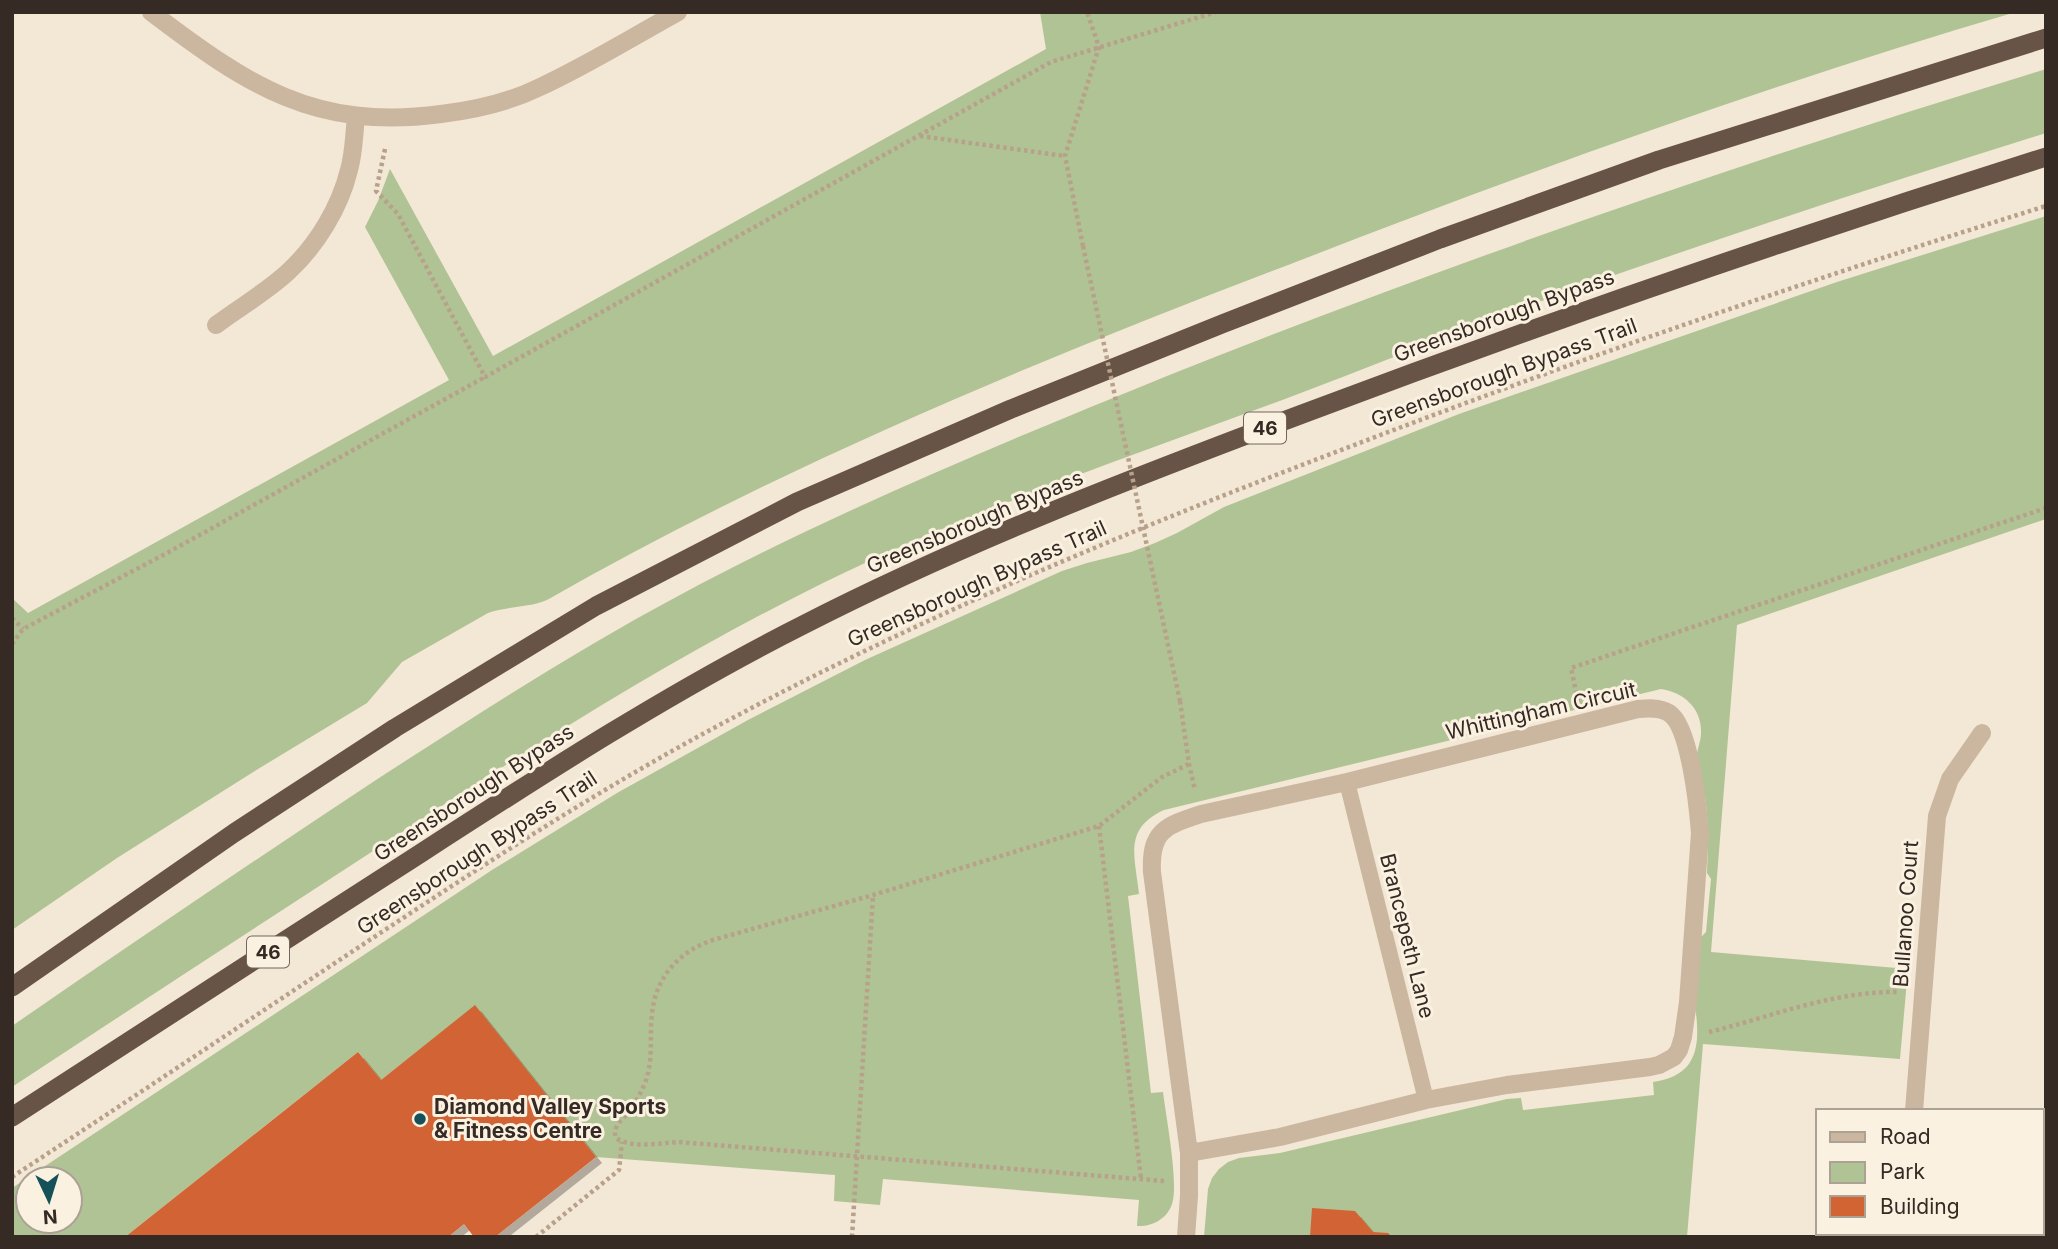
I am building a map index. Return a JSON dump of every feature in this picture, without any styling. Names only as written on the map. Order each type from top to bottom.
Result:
[{"type":"highway","points":[[12,987],[234,833],[395,729],[596,606],[797,502],[1011,409],[1440,239],[1659,160],[2046,38]]},
{"type":"highway","name":"Greensborough Bypass","points":[[12,1116],[620,727],[791,631],[912,572],[1141,476],[1458,355],[1897,204],[2046,157]]},
{"type":"street","points":[[151,12],[200,50],[254,83],[311,107],[356,117],[417,117],[483,107],[514,98],[568,73],[678,12]]},
{"type":"street","points":[[216,325],[287,272],[306,254],[342,192],[350,169],[356,117]]},
{"type":"street","name":"Whittingham Circuit","points":[[1186,1237],[1189,1153],[1151,852],[1156,840],[1166,829],[1178,821],[1201,814],[1347,782],[1637,709],[1657,708],[1669,713],[1677,721],[1684,739],[1700,833],[1688,1002],[1683,1037],[1674,1057],[1659,1065],[1507,1085],[1426,1100],[1280,1137],[1189,1153]]},
{"type":"street","name":"Bullanoo Court","points":[[1914,1109],[1937,816],[1950,779],[1982,733]]},
{"type":"lane","name":"Brancepeth Lane","points":[[1347,782],[1426,1100]]},
{"type":"path","points":[[1087,12],[1099,47],[1065,156],[1180,701],[1189,764],[1201,814]]},
{"type":"path","points":[[12,644],[23,629],[485,377],[1051,62],[1216,12]]},
{"type":"path","points":[[919,135],[1065,156]]},
{"type":"path","points":[[385,149],[376,191],[398,214],[485,377]]},
{"type":"path","name":"Greensborough Bypass Trail","points":[[12,1177],[550,821],[738,714],[839,662],[954,609],[1187,509],[1470,401],[1705,317],[2046,206]]},
{"type":"path","points":[[1583,723],[1571,668],[2046,508]]},
{"type":"path","points":[[12,618],[23,629]]},
{"type":"path","points":[[1189,764],[1162,776],[1099,826],[873,895],[702,943],[687,952],[663,978],[655,995],[651,1054],[645,1083],[634,1105],[617,1125],[615,1132],[616,1138],[622,1142],[678,1142],[1190,1183]]},
{"type":"path","points":[[1099,826],[1141,1179]]},
{"type":"path","points":[[852,1237],[873,895]]},
{"type":"path","points":[[1683,1037],[1730,1027],[1811,1003],[1860,994],[1923,992]]},
{"type":"path","points":[[536,1237],[619,1170],[622,1142]]},
{"type":"green space","points":[[1040,12],[2016,12],[1745,98],[1478,193],[1108,335],[917,415],[823,458],[638,550],[547,600],[488,613],[402,662],[367,703],[117,858],[12,930],[12,598],[28,613],[449,380],[365,227],[390,169],[493,356],[1046,49]]},
{"type":"green space","points":[[2046,69],[2046,133],[1803,211],[1526,307],[993,508],[821,584],[649,677],[538,745],[12,1087],[12,1026],[287,839],[490,707],[603,638],[739,564],[860,506],[982,453],[1167,376],[1384,292],[1713,176]]},
{"type":"green space","points":[[2046,216],[2046,519],[1737,625],[1711,952],[1908,969],[1900,1059],[1703,1044],[1687,1237],[1204,1237],[1208,1189],[1212,1178],[1228,1162],[1239,1158],[1280,1153],[1507,1099],[1521,1098],[1523,1110],[1654,1095],[1653,1082],[1674,1076],[1688,1064],[1696,1048],[1696,986],[1701,937],[1706,932],[1711,879],[1707,873],[1706,807],[1697,765],[1701,736],[1698,716],[1690,703],[1677,694],[1661,689],[1164,810],[1142,826],[1137,835],[1134,856],[1139,894],[1128,896],[1151,1093],[1163,1092],[1174,1182],[1170,1209],[1163,1218],[1153,1223],[1137,1226],[1139,1200],[883,1179],[880,1205],[834,1201],[835,1175],[596,1157],[475,1006],[381,1080],[358,1052],[125,1237],[12,1237],[14,1187],[14,1235],[84,1235],[84,1165],[47,1165],[492,870],[617,793],[748,720],[865,660],[1062,571],[1155,543],[1224,507],[1459,414],[1837,282]]},
{"type":"building","name":"Diamond Valley Sports & Fitness Centre","points":[[475,1005],[596,1157],[495,1237],[474,1237],[464,1224],[448,1237],[125,1237],[358,1052],[381,1080]]},
{"type":"building","points":[[1312,1208],[1355,1211],[1373,1232],[1388,1233],[1392,1237],[1310,1237]]},
{"type":"place","name":"Diamond Valley Sports & Fitness Centre","points":[[420,1119]]}]
